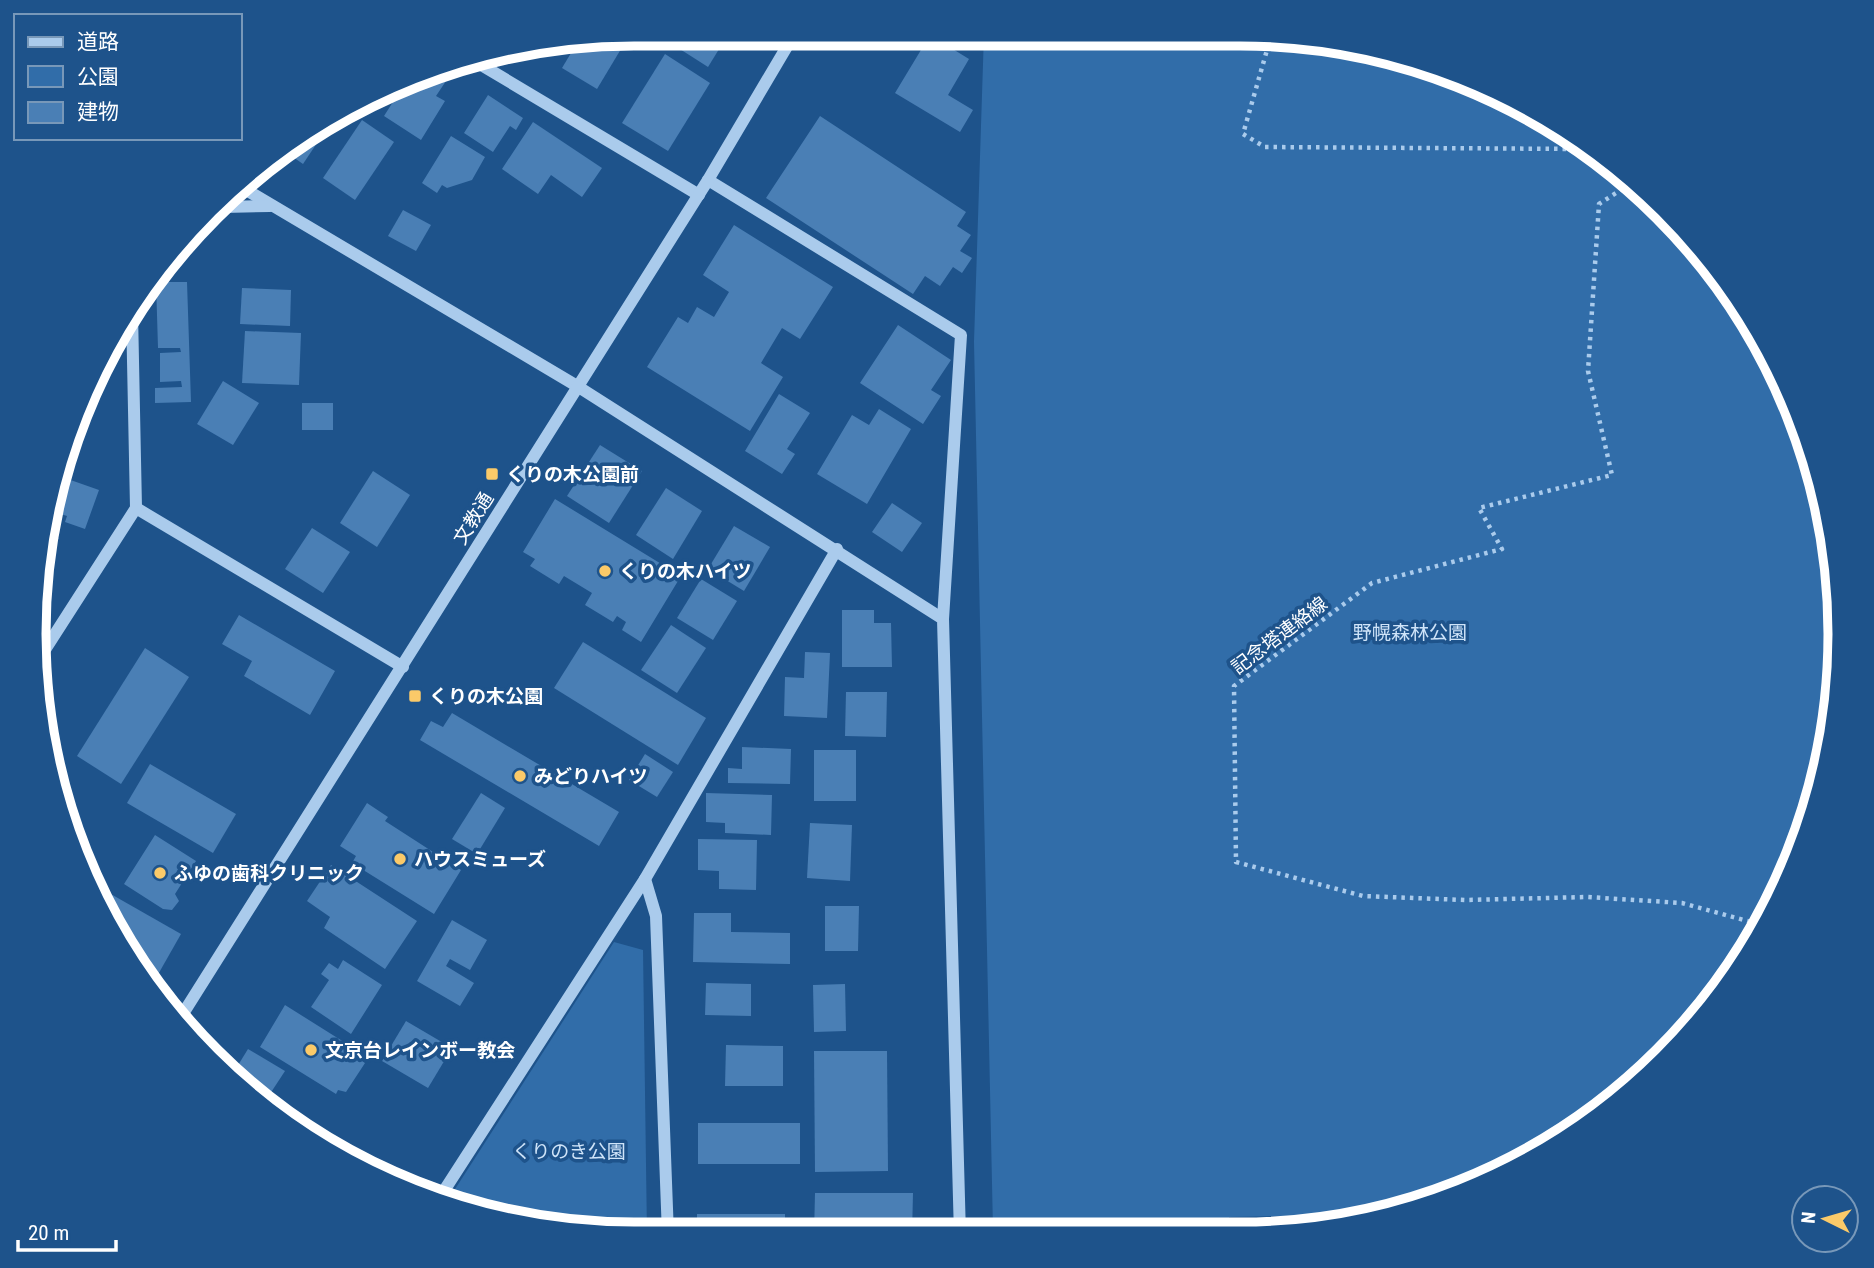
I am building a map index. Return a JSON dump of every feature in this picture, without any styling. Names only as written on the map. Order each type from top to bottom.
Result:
[{"type":"street","name":"文教通","points":[[184,1012],[699,195],[787,46]]},
{"type":"street","points":[[483,66],[699,195]]},
{"type":"street","points":[[708,180],[961,335],[943,619],[960,1222]]},
{"type":"street","points":[[247,191],[577,386],[837,549],[943,619]]},
{"type":"street","points":[[230,207],[270,206]]},
{"type":"street","points":[[46,648],[136,508],[132,327]]},
{"type":"street","points":[[136,508],[403,667]]},
{"type":"street","points":[[444,1191],[645,879],[837,549]]},
{"type":"street","points":[[645,879],[656,916],[668,1222]]},
{"type":"path","points":[[1268,47],[1243,134],[1265,147],[1573,149]]},
{"type":"path","name":"記念塔連絡線","points":[[1623,188],[1599,204],[1588,371],[1612,475],[1479,508],[1502,549],[1372,583],[1234,686],[1236,862],[1363,896],[1465,900],[1587,897],[1682,903],[1753,923]]},
{"type":"green space","name":"野幌森林公園","points":[[984,46],[1278,47],[1355,57],[1392,66],[1465,90],[1534,124],[1598,167],[1656,218],[1682,246],[1707,276],[1750,340],[1784,409],[1797,445],[1817,519],[1823,557],[1827,596],[1827,672],[1817,749],[1808,786],[1784,859],[1768,894],[1750,928],[1707,992],[1656,1050],[1628,1076],[1567,1123],[1500,1162],[1429,1191],[1355,1211],[1329,1215],[1229,1217],[1229,1222],[993,1222],[974,342]]},
{"type":"green space","name":"くりのき公園","points":[[614,942],[643,950],[647,1222],[557,1217],[519,1211],[452,1193]]},
{"type":"building","points":[[623,46],[597,89],[562,68],[573,49]]},
{"type":"building","points":[[675,46],[721,46],[708,67]]},
{"type":"building","points":[[923,46],[948,46],[969,59],[948,95],[973,110],[960,132],[895,93]]},
{"type":"building","points":[[665,54],[710,83],[668,151],[622,123]]},
{"type":"building","points":[[442,78],[446,81],[436,96],[445,101],[421,140],[384,116],[397,95]]},
{"type":"building","points":[[488,95],[523,118],[516,130],[510,126],[493,152],[464,133]]},
{"type":"building","points":[[820,116],[966,212],[957,226],[971,235],[960,251],[972,258],[962,273],[953,267],[940,286],[925,276],[913,294],[766,198]]},
{"type":"building","points":[[362,120],[394,142],[355,200],[323,178]]},
{"type":"building","points":[[533,122],[602,168],[582,197],[551,175],[538,194],[502,169]]},
{"type":"building","points":[[322,135],[303,164],[292,156]]},
{"type":"building","points":[[451,136],[485,157],[472,180],[447,188],[442,185],[437,193],[422,183]]},
{"type":"building","points":[[403,210],[431,225],[416,251],[388,236]]},
{"type":"building","points":[[734,225],[833,287],[800,339],[782,328],[761,363],[783,377],[750,431],[647,367],[678,317],[688,323],[697,307],[714,317],[729,292],[703,275]]},
{"type":"building","points":[[163,282],[187,282],[191,402],[155,403],[155,388],[182,387],[181,381],[160,382],[160,353],[181,352],[180,348],[158,348],[156,291]]},
{"type":"building","points":[[242,288],[291,290],[290,326],[240,324]]},
{"type":"building","points":[[898,325],[951,360],[931,390],[941,396],[923,424],[860,383]]},
{"type":"building","points":[[245,331],[301,333],[299,385],[242,383]]},
{"type":"building","points":[[223,381],[259,403],[233,445],[197,424]]},
{"type":"building","points":[[779,394],[810,413],[787,449],[795,454],[782,474],[745,451]]},
{"type":"building","points":[[302,403],[333,403],[333,430],[302,430]]},
{"type":"building","points":[[879,409],[911,429],[867,504],[817,474],[852,415],[869,425]]},
{"type":"building","points":[[600,445],[642,471],[609,523],[567,496]]},
{"type":"building","points":[[373,471],[410,495],[377,547],[340,523]]},
{"type":"building","points":[[67,479],[99,490],[85,529],[65,522],[67,516],[58,513]]},
{"type":"building","points":[[666,488],[702,511],[673,559],[636,535]]},
{"type":"building","name":"くりの木ハイツ","points":[[555,499],[681,576],[641,642],[622,630],[626,622],[617,616],[613,622],[585,605],[592,593],[564,576],[559,584],[530,566],[535,559],[523,552]]},
{"type":"building","points":[[892,503],[922,523],[902,552],[872,532]]},
{"type":"building","points":[[734,526],[770,547],[744,591],[708,569]]},
{"type":"building","points":[[312,528],[350,552],[323,593],[285,569]]},
{"type":"building","points":[[54,536],[59,538],[52,552]]},
{"type":"building","points":[[701,579],[737,601],[713,640],[677,618]]},
{"type":"building","points":[[842,610],[874,610],[874,623],[891,623],[892,667],[842,667]]},
{"type":"building","points":[[239,615],[335,671],[310,715],[244,676],[252,661],[222,644]]},
{"type":"building","points":[[671,625],[706,648],[677,693],[641,670]]},
{"type":"building","points":[[583,642],[706,718],[678,765],[554,688]]},
{"type":"building","points":[[145,648],[189,677],[121,784],[77,756]]},
{"type":"building","points":[[805,652],[830,653],[827,718],[784,716],[785,677],[804,678]]},
{"type":"building","points":[[846,692],[887,692],[886,737],[845,736]]},
{"type":"building","name":"みどりハイツ","points":[[452,713],[619,812],[599,846],[420,740],[431,721],[443,727]]},
{"type":"building","points":[[742,747],[791,749],[790,784],[728,783],[728,768],[742,769]]},
{"type":"building","points":[[814,750],[856,750],[856,801],[814,801]]},
{"type":"building","points":[[645,754],[673,772],[657,797],[629,780]]},
{"type":"building","points":[[150,764],[236,814],[213,853],[127,803]]},
{"type":"building","points":[[481,793],[505,808],[477,854],[452,839]]},
{"type":"building","points":[[706,793],[772,795],[771,835],[725,833],[725,823],[706,822]]},
{"type":"building","name":"ハウスミューズ","points":[[367,803],[388,817],[385,821],[461,870],[434,914],[352,863],[356,856],[340,846]]},
{"type":"building","points":[[810,823],[852,825],[850,881],[807,878]]},
{"type":"building","name":"ふゆの歯科クリニック","points":[[155,835],[196,861],[175,894],[179,901],[172,910],[163,909],[124,884]]},
{"type":"building","points":[[698,839],[757,840],[756,890],[719,889],[719,871],[698,870]]},
{"type":"building","points":[[331,865],[417,921],[385,969],[324,928],[330,917],[307,901]]},
{"type":"building","points":[[104,890],[181,934],[156,977],[124,928]]},
{"type":"building","points":[[825,906],[859,906],[858,951],[825,951]]},
{"type":"building","points":[[694,913],[731,913],[731,932],[790,933],[790,964],[693,962]]},
{"type":"building","points":[[452,920],[487,940],[470,970],[450,959],[446,966],[474,983],[460,1006],[417,981]]},
{"type":"building","points":[[343,960],[382,985],[351,1034],[311,1007],[329,980],[321,974],[329,963],[338,969]]},
{"type":"building","points":[[706,983],[751,984],[751,1016],[705,1015]]},
{"type":"building","points":[[845,984],[846,1031],[814,1032],[813,985]]},
{"type":"building","name":"文京台レインボー教会","points":[[285,1005],[363,1054],[359,1059],[365,1063],[346,1092],[338,1090],[336,1094],[260,1047]]},
{"type":"building","points":[[406,1021],[452,1048],[428,1088],[382,1061]]},
{"type":"building","points":[[726,1045],[783,1046],[783,1086],[725,1086]]},
{"type":"building","points":[[248,1049],[285,1071],[269,1095],[237,1067]]},
{"type":"building","points":[[814,1051],[887,1051],[888,1171],[815,1172]]},
{"type":"building","points":[[698,1123],[800,1123],[800,1164],[698,1164]]},
{"type":"building","points":[[815,1193],[913,1193],[912,1222],[814,1222]]},
{"type":"building","points":[[697,1214],[785,1214],[785,1222],[697,1222]]},
{"type":"place","name":"くりの木公園前","points":[[492,474]]},
{"type":"place","name":"くりの木ハイツ","points":[[605,571]]},
{"type":"place","name":"くりの木公園","points":[[415,696]]},
{"type":"place","name":"みどりハイツ","points":[[520,776]]},
{"type":"place","name":"ハウスミューズ","points":[[400,859]]},
{"type":"place","name":"ふゆの歯科クリニック","points":[[160,873]]},
{"type":"place","name":"文京台レインボー教会","points":[[311,1050]]}]
